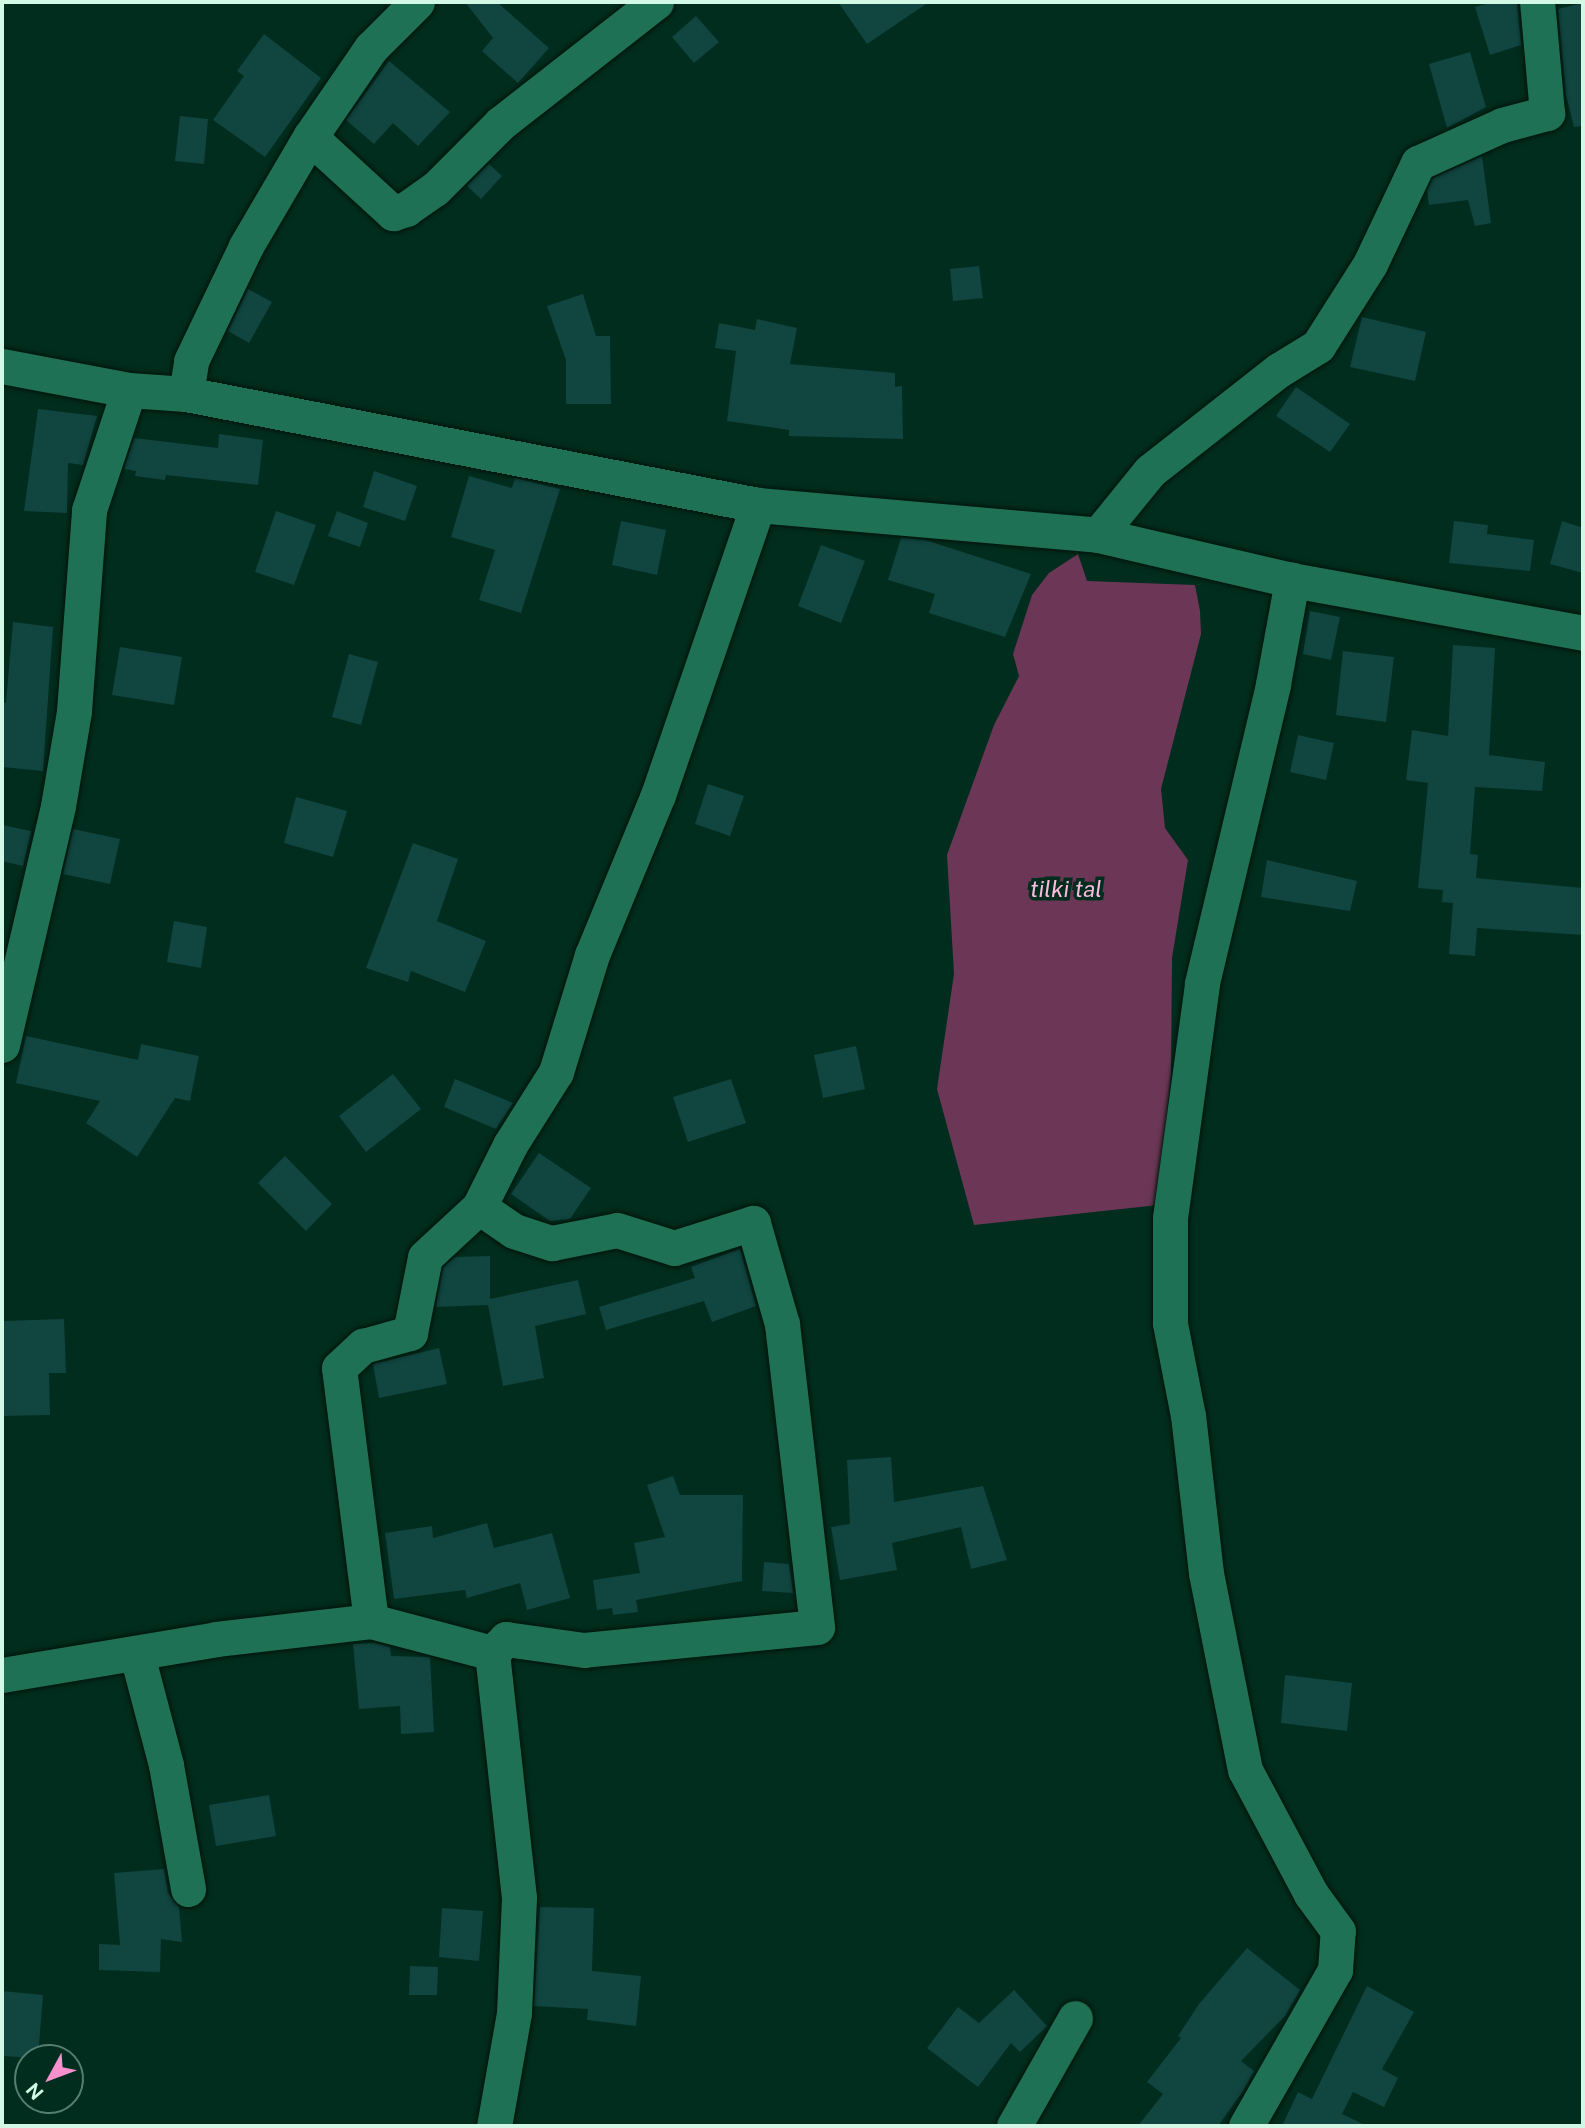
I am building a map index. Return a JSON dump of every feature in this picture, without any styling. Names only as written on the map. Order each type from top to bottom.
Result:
[{"type":"street","points":[[186,394],[191,361],[240,257],[310,137],[371,48],[417,2]]},
{"type":"street","points":[[310,137],[393,213],[406,209],[435,189],[501,123],[656,2]]},
{"type":"street","points":[[1098,534],[1150,471],[1279,370],[1318,346],[1370,264],[1418,163],[1502,125],[1547,114],[1537,2]]},
{"type":"street","points":[[2,366],[129,390],[186,394],[758,505],[1098,534],[1292,580],[1583,633]]},
{"type":"street","points":[[2,1045],[58,806],[70,738],[89,510],[129,390]]},
{"type":"street","points":[[371,1621],[339,1368],[363,1346],[410,1333],[425,1257],[479,1207],[510,1145],[556,1072],[592,955],[659,795],[758,505]]},
{"type":"street","points":[[1246,2126],[1335,1970],[1338,1931],[1311,1894],[1245,1770],[1206,1573],[1188,1416],[1170,1322],[1170,1218],[1202,983],[1273,684],[1292,580]]},
{"type":"street","points":[[479,1207],[514,1231],[552,1243],[617,1230],[674,1248],[753,1223],[782,1324],[817,1627],[583,1650],[506,1640],[492,1653]]},
{"type":"street","points":[[2,1675],[137,1655],[216,1639],[371,1621],[492,1653]]},
{"type":"street","points":[[492,1653],[519,1898],[514,2013],[494,2126]]},
{"type":"street","points":[[137,1655],[166,1765],[188,1889]]},
{"type":"street","points":[[1014,2126],[1075,2018]]},
{"type":"water","name":"tilki tal","points":[[1078,554],[1087,581],[1195,585],[1200,611],[1201,634],[1161,789],[1165,828],[1188,860],[1172,958],[1171,1074],[1158,1205],[974,1225],[937,1089],[954,974],[947,855],[994,725],[1019,676],[1013,654],[1032,595],[1049,573]]},
{"type":"building","points":[[465,2],[497,2],[549,48],[518,83],[482,51],[493,38]]},
{"type":"building","points":[[838,2],[929,2],[867,44]]},
{"type":"building","points":[[1493,2],[1517,2],[1521,45],[1490,55],[1475,7]]},
{"type":"building","points":[[1583,3],[1583,126],[1574,127],[1566,95],[1558,9]]},
{"type":"building","points":[[696,16],[719,42],[694,63],[672,37]]},
{"type":"building","points":[[264,34],[321,78],[265,157],[213,120],[244,76],[237,71]]},
{"type":"building","points":[[1470,52],[1486,107],[1447,128],[1429,64]]},
{"type":"building","points":[[389,61],[450,112],[418,146],[393,123],[374,144],[346,120]]},
{"type":"building","points":[[180,116],[208,119],[204,164],[175,161]]},
{"type":"building","points":[[1482,156],[1491,223],[1475,226],[1468,200],[1429,205],[1427,190],[1433,178]]},
{"type":"building","points":[[489,164],[502,176],[481,199],[467,186]]},
{"type":"building","points":[[979,266],[983,298],[953,301],[950,269]]},
{"type":"building","points":[[248,289],[272,302],[249,343],[228,331]]},
{"type":"building","points":[[583,294],[596,336],[610,336],[611,404],[566,404],[566,360],[547,306]]},
{"type":"building","points":[[1362,317],[1426,332],[1415,381],[1350,367]]},
{"type":"building","points":[[757,319],[797,328],[790,364],[895,373],[895,387],[902,386],[903,439],[789,436],[789,430],[727,421],[736,351],[715,348],[719,323],[755,330]]},
{"type":"building","points":[[1296,387],[1350,424],[1330,452],[1276,416]]},
{"type":"building","points":[[38,409],[97,416],[83,465],[68,463],[67,513],[24,511]]},
{"type":"building","points":[[219,434],[263,440],[258,485],[166,475],[165,480],[135,476],[136,471],[124,469],[134,438],[218,448]]},
{"type":"building","points":[[374,471],[417,486],[405,521],[363,507]]},
{"type":"building","points":[[469,476],[512,488],[515,478],[560,489],[521,613],[479,600],[495,550],[451,537]]},
{"type":"building","points":[[276,511],[316,525],[294,585],[255,572]]},
{"type":"building","points":[[337,511],[368,523],[360,547],[328,536]]},
{"type":"building","points":[[621,521],[666,530],[657,575],[612,565]]},
{"type":"building","points":[[1454,521],[1488,525],[1487,534],[1534,540],[1530,571],[1449,563]]},
{"type":"building","points":[[1562,521],[1583,528],[1583,573],[1550,564]]},
{"type":"building","points":[[901,538],[925,540],[1031,574],[1005,637],[929,613],[935,594],[888,580]]},
{"type":"building","points":[[821,545],[865,561],[841,623],[798,606]]},
{"type":"building","points":[[1310,611],[1340,617],[1331,660],[1303,654]]},
{"type":"building","points":[[13,622],[53,627],[43,771],[2,767],[2,702],[6,703]]},
{"type":"building","points":[[1453,645],[1495,648],[1489,755],[1545,762],[1542,791],[1475,787],[1470,854],[1478,855],[1476,878],[1583,888],[1583,935],[1477,928],[1475,956],[1449,954],[1453,903],[1442,902],[1443,890],[1418,888],[1428,783],[1406,780],[1412,730],[1448,736]]},
{"type":"building","points":[[120,647],[182,657],[174,705],[112,695]]},
{"type":"building","points":[[1343,651],[1394,657],[1386,722],[1336,715]]},
{"type":"building","points":[[349,654],[378,662],[361,725],[332,717]]},
{"type":"building","points":[[1298,735],[1334,743],[1326,780],[1290,772]]},
{"type":"building","points":[[708,784],[744,796],[730,836],[695,824]]},
{"type":"building","points":[[296,797],[347,811],[333,857],[284,843]]},
{"type":"building","points":[[2,825],[31,831],[23,866],[2,861]]},
{"type":"building","points":[[73,829],[120,839],[110,884],[63,874]]},
{"type":"building","points":[[413,843],[458,859],[437,921],[486,941],[465,992],[411,971],[408,982],[366,968]]},
{"type":"building","points":[[1267,860],[1357,881],[1350,911],[1261,897]]},
{"type":"building","points":[[174,921],[207,927],[201,968],[167,962]]},
{"type":"building","points":[[26,1036],[138,1060],[141,1044],[199,1056],[190,1101],[175,1098],[137,1157],[86,1123],[100,1101],[16,1083]]},
{"type":"building","points":[[856,1046],[865,1089],[823,1098],[814,1055]]},
{"type":"building","points":[[393,1074],[421,1109],[366,1152],[339,1116]]},
{"type":"building","points":[[455,1079],[513,1103],[496,1129],[444,1107]]},
{"type":"building","points":[[731,1079],[746,1123],[688,1142],[673,1097]]},
{"type":"building","points":[[539,1153],[591,1188],[570,1219],[550,1221],[511,1194]]},
{"type":"building","points":[[285,1156],[332,1204],[306,1231],[258,1183]]},
{"type":"building","points":[[740,1249],[756,1306],[712,1322],[704,1301],[606,1330],[599,1307],[695,1278],[691,1267]]},
{"type":"building","points":[[490,1256],[490,1299],[578,1280],[586,1314],[535,1326],[544,1378],[503,1386],[488,1305],[436,1307],[443,1267],[455,1257]]},
{"type":"building","points":[[64,1319],[66,1373],[49,1373],[50,1415],[2,1416],[2,1321]]},
{"type":"building","points":[[439,1348],[447,1384],[379,1398],[373,1364]]},
{"type":"building","points":[[891,1457],[894,1502],[983,1486],[1007,1560],[971,1569],[961,1527],[892,1543],[897,1570],[840,1580],[831,1527],[850,1524],[847,1460]]},
{"type":"building","points":[[673,1476],[680,1495],[743,1495],[742,1581],[636,1600],[638,1612],[613,1615],[612,1608],[597,1610],[593,1580],[640,1573],[634,1543],[665,1537],[647,1485]]},
{"type":"building","points":[[487,1523],[494,1548],[552,1533],[570,1598],[527,1610],[520,1583],[467,1598],[465,1590],[394,1599],[385,1533],[432,1526],[433,1538]]},
{"type":"building","points":[[764,1562],[789,1564],[793,1593],[762,1591]]},
{"type":"building","points":[[374,1643],[390,1647],[391,1656],[430,1657],[434,1732],[401,1734],[400,1706],[359,1709],[353,1644]]},
{"type":"building","points":[[1285,1675],[1352,1683],[1347,1731],[1281,1723]]},
{"type":"building","points":[[269,1795],[276,1836],[216,1846],[209,1805]]},
{"type":"building","points":[[164,1869],[168,1893],[179,1907],[182,1942],[161,1939],[160,1972],[99,1970],[99,1944],[120,1945],[114,1873]]},
{"type":"building","points":[[540,1907],[594,1908],[592,1971],[641,1976],[636,2026],[587,2020],[588,2009],[534,2006]]},
{"type":"building","points":[[442,1908],[483,1911],[479,1961],[439,1957]]},
{"type":"building","points":[[1247,1948],[1300,1990],[1285,2016],[1241,2061],[1254,2071],[1243,2091],[1218,2126],[1138,2126],[1163,2094],[1147,2082],[1181,2038],[1178,2036],[1199,2004]]},
{"type":"building","points":[[410,1966],[438,1967],[437,1995],[409,1995]]},
{"type":"building","points":[[1367,1986],[1414,2012],[1382,2069],[1398,2078],[1384,2107],[1353,2092],[1342,2114],[1367,2126],[1282,2126],[1298,2092],[1312,2099]]},
{"type":"building","points":[[1014,1990],[1047,2026],[1020,2052],[1011,2043],[978,2087],[927,2048],[958,2007],[979,2023]]},
{"type":"building","points":[[2,1991],[43,1995],[39,2044],[14,2044],[14,2057],[2,2056]]}]
